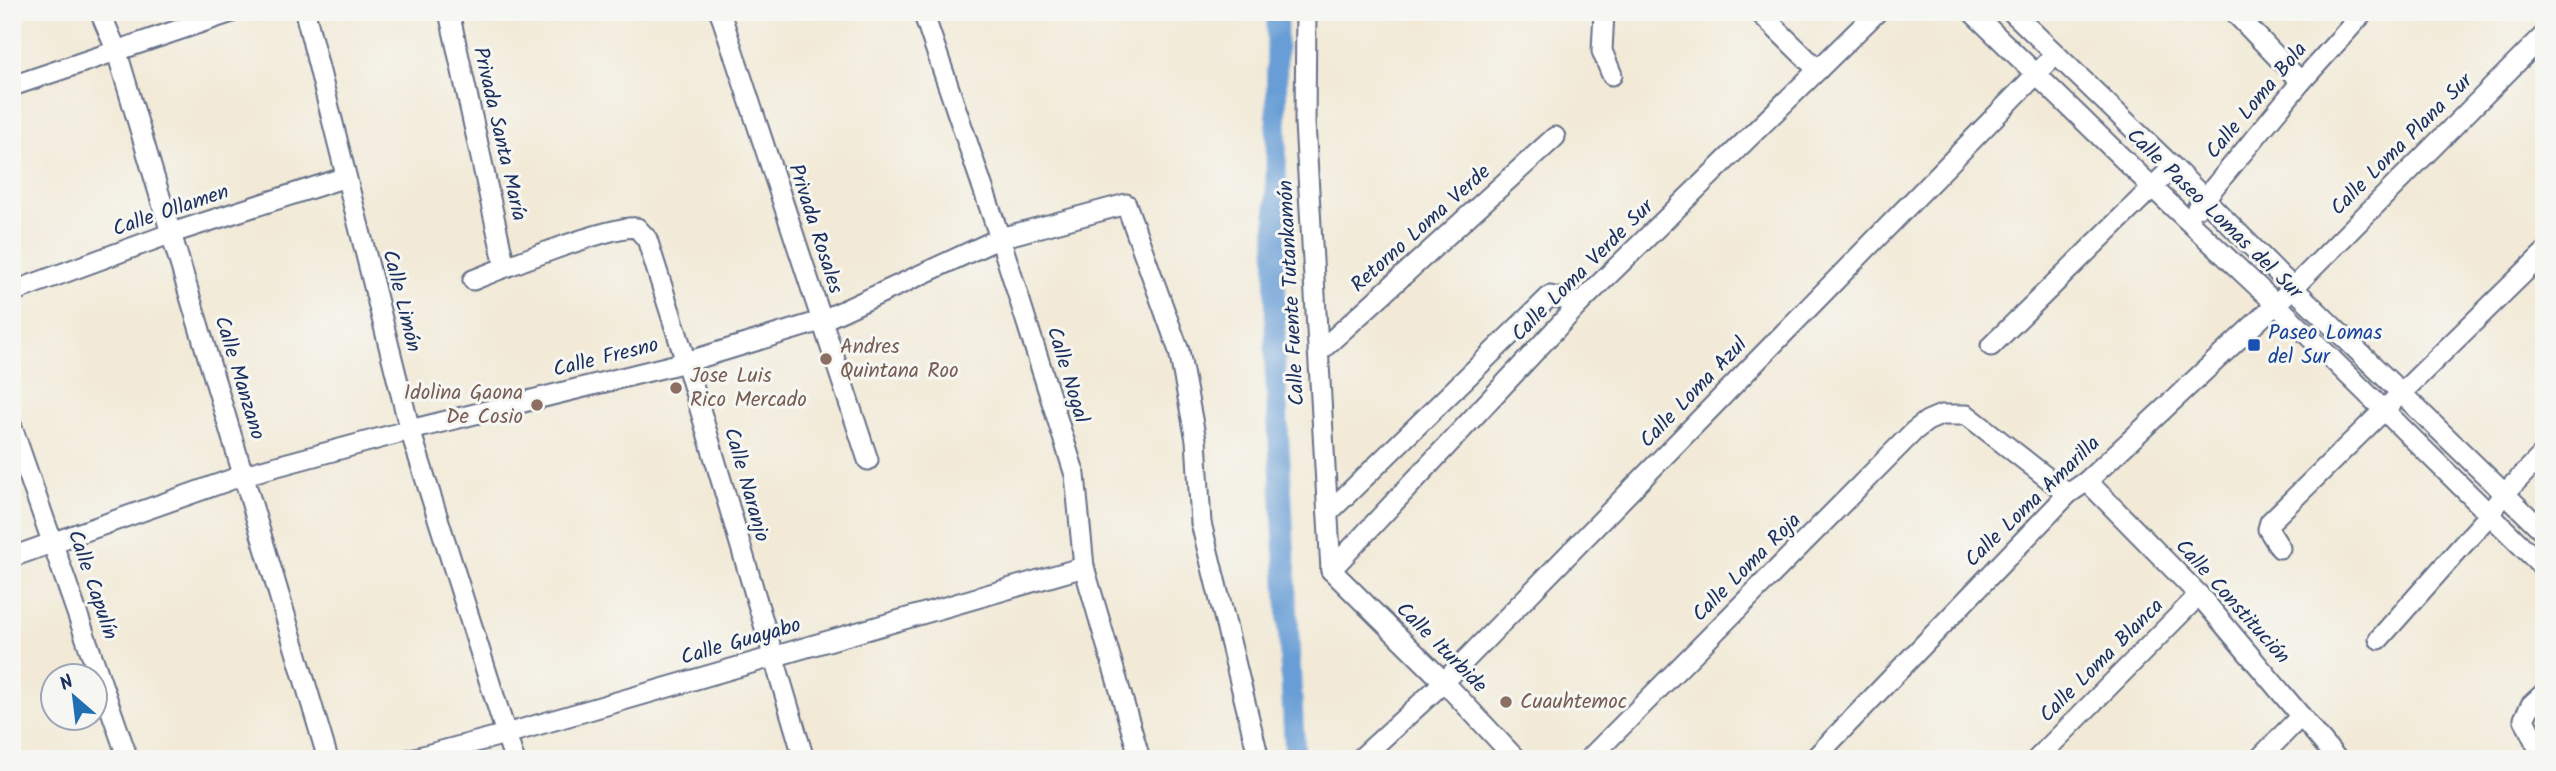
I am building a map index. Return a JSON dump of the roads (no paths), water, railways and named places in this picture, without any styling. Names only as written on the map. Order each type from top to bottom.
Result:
[{"type":"street","name":"Calle Manzano","points":[[100,12],[116,50],[172,233],[328,759]]},
{"type":"street","points":[[12,86],[232,12]]},
{"type":"street","name":"Privada Santa María","points":[[449,12],[505,267]]},
{"type":"street","name":"Privada Rosales","points":[[720,12],[868,460]]},
{"type":"street","name":"Calle Nogal","points":[[923,12],[1000,238],[1075,475],[1084,568],[1140,759]]},
{"type":"street","name":"Calle Fuente Tutankamón","points":[[1306,12],[1305,122],[1331,570]]},
{"type":"street","points":[[1604,12],[1602,51],[1612,75]]},
{"type":"street","points":[[1759,12],[1818,71]]},
{"type":"street","name":"Calle Loma Verde Sur","points":[[1331,570],[1580,303],[1877,12]]},
{"type":"street","name":"Calle Paseo Lomas del Sur","points":[[1972,12],[2275,303],[2544,568]]},
{"type":"street","name":"Calle Paseo Lomas del Sur","points":[[2012,12],[2544,532]]},
{"type":"street","points":[[2234,12],[2301,82]]},
{"type":"street","name":"Calle Loma Bola","points":[[2186,219],[2205,200],[2301,82],[2364,12]]},
{"type":"street","name":"Calle Limón","points":[[308,13],[410,430],[514,759]]},
{"type":"street","name":"Calle Loma Plana Sur","points":[[2293,288],[2544,35]]},
{"type":"street","name":"Calle Loma Azul","points":[[1360,759],[1444,682],[2055,55]]},
{"type":"street","name":"Retorno Loma Verde","points":[[1318,353],[1555,137]]},
{"type":"street","points":[[1991,346],[2173,167]]},
{"type":"street","name":"Calle Ollamen","points":[[12,292],[172,233],[346,177]]},
{"type":"street","name":"Calle Fresno","points":[[12,558],[244,475],[410,430],[686,362],[821,321],[1000,238],[1126,204],[1179,351],[1196,440],[1201,523],[1259,759]]},
{"type":"street","name":"Calle Naranjo","points":[[505,267],[632,227],[638,228],[649,243],[804,759]]},
{"type":"street","points":[[2280,548],[2269,532],[2268,524],[2544,253]]},
{"type":"street","points":[[473,280],[505,267]]},
{"type":"street","name":"Calle Loma Amarilla","points":[[1814,759],[2068,494],[2087,481],[2293,288]]},
{"type":"street","points":[[1328,513],[1549,296],[1580,303]]},
{"type":"street","name":"Calle Loma Roja","points":[[1589,759],[1914,431],[1927,421],[1941,415],[1967,415],[2068,494]]},
{"type":"street","name":"Calle Capulín","points":[[12,427],[128,759]]},
{"type":"street","points":[[2379,639],[2490,514],[2505,493],[2544,453]]},
{"type":"street","name":"Calle Constitución","points":[[2087,481],[2199,596],[2337,759]]},
{"type":"street","name":"Calle Guayabo","points":[[411,759],[1084,568]]},
{"type":"street","name":"Calle Iturbide","points":[[1331,570],[1444,682],[1516,759]]},
{"type":"street","name":"Calle Loma Blanca","points":[[2037,759],[2199,596]]},
{"type":"street","points":[[2536,744],[2524,719],[2531,705],[2544,693]]},
{"type":"street","points":[[2259,759],[2301,716]]},
{"type":"waterway","points":[[1277,12],[1275,366],[1295,759]]},
{"type":"place","name":"Paseo Lomas del Sur","points":[[2254,345]]},
{"type":"place","name":"Andres Quintana Roo","points":[[826,359]]},
{"type":"place","name":"Jose Luis Rico Mercado","points":[[676,388]]},
{"type":"place","name":"Idolina Gaona De Cosio","points":[[537,405]]},
{"type":"place","name":"Cuauhtemoc","points":[[1506,702]]}]
